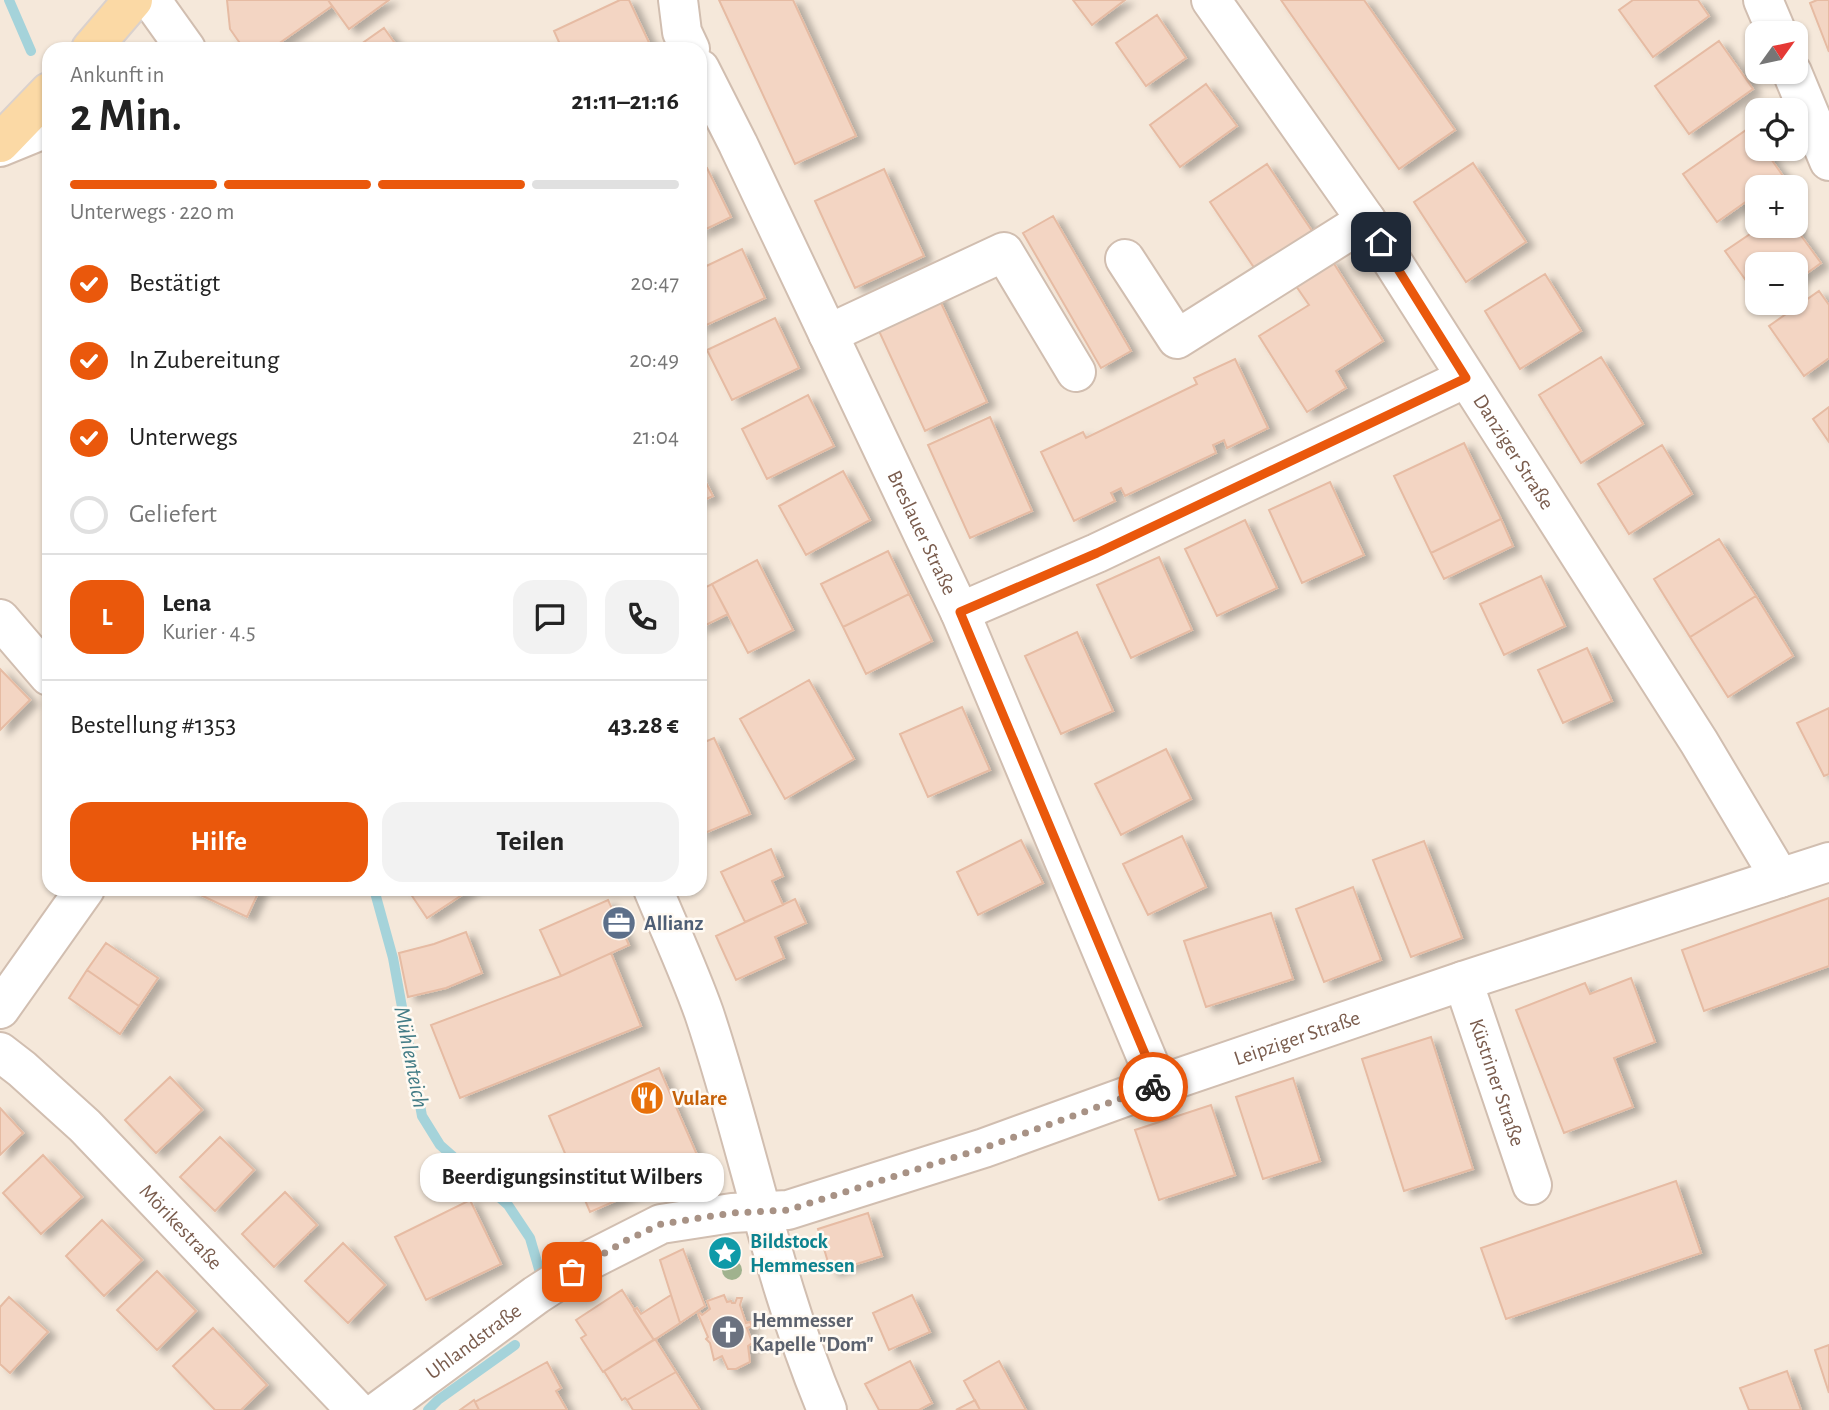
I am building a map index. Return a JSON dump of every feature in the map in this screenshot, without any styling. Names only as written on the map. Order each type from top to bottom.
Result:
[{"type":"main road","points":[[97,42],[133,0]]},
{"type":"main road","points":[[0,145],[42,100]]},
{"type":"street","points":[[151,0],[181,42]]},
{"type":"street","points":[[678,0],[682,32],[687,42]]},
{"type":"street","name":"Danziger Straße","points":[[1211,0],[1366,220],[1699,742],[1780,878]]},
{"type":"street","points":[[1763,0],[1772,21]]},
{"type":"street","name":"Breslauer Straße","points":[[707,83],[960,612],[1158,1085]]},
{"type":"street","points":[[1798,84],[1829,161]]},
{"type":"street","points":[[0,145],[42,130]]},
{"type":"street","points":[[1125,259],[1177,339],[1366,220]]},
{"type":"street","points":[[828,334],[1004,252],[1076,372]]},
{"type":"street","points":[[960,612],[1097,553],[1466,378]]},
{"type":"street","points":[[0,619],[42,668]]},
{"type":"street","name":"Leipziger Straße","points":[[763,1213],[788,1210],[971,1152],[1463,981],[1829,862]]},
{"type":"street","points":[[0,1009],[80,896]]},
{"type":"street","points":[[656,896],[703,1012],[808,1367],[827,1410]]},
{"type":"street","name":"Küstriner Straße","points":[[1463,981],[1532,1185]]},
{"type":"street","name":"Mörikestraße","points":[[0,1052],[85,1126],[356,1410]]},
{"type":"street","name":"Uhlandstraße","points":[[380,1410],[536,1295],[627,1240],[661,1224],[732,1213],[763,1213]]},
{"type":"shaded area","points":[[0,0],[1829,0],[1829,1410],[0,1410]]},
{"type":"building","points":[[227,0],[328,0],[332,6],[281,42],[239,42],[230,29]]},
{"type":"building","points":[[328,0],[389,0],[349,29]]},
{"type":"building","points":[[620,0],[629,0],[649,42],[559,42],[554,31]]},
{"type":"building","points":[[719,0],[793,0],[856,136],[795,164]]},
{"type":"building","points":[[1073,0],[1125,0],[1092,25]]},
{"type":"building","points":[[1281,0],[1364,0],[1455,130],[1399,169]]},
{"type":"building","points":[[1633,0],[1698,0],[1709,16],[1653,57],[1619,10]]},
{"type":"building","points":[[1829,0],[1829,52],[1810,3]]},
{"type":"building","points":[[1157,15],[1186,58],[1146,86],[1116,43]]},
{"type":"building","points":[[384,28],[394,42],[364,42]]},
{"type":"building","points":[[1719,41],[1745,78],[1745,84],[1749,84],[1753,89],[1689,134],[1655,86]]},
{"type":"building","points":[[1206,84],[1237,126],[1180,167],[1150,125]]},
{"type":"building","points":[[1745,131],[1745,161],[1772,161],[1782,175],[1745,175],[1745,202],[1717,222],[1683,174]]},
{"type":"building","points":[[1473,163],[1526,242],[1466,282],[1414,202]]},
{"type":"building","points":[[1267,164],[1312,231],[1255,269],[1210,202]]},
{"type":"building","points":[[707,168],[731,217],[707,229]]},
{"type":"building","points":[[884,169],[924,256],[855,288],[815,201]]},
{"type":"building","points":[[1053,216],[1131,351],[1101,368],[1023,233]]},
{"type":"building","points":[[1745,237],[1803,238],[1821,263],[1808,272],[1808,252],[1745,252],[1745,279],[1725,251]]},
{"type":"building","points":[[742,249],[765,298],[707,325],[707,266]]},
{"type":"building","points":[[1331,259],[1383,341],[1336,371],[1346,388],[1307,412],[1259,336],[1309,305],[1294,283]]},
{"type":"building","points":[[1545,274],[1581,331],[1520,369],[1485,311]]},
{"type":"building","points":[[935,290],[987,402],[925,431],[873,318]]},
{"type":"building","points":[[1819,291],[1829,305],[1829,358],[1804,376],[1769,326],[1785,315],[1808,315],[1808,299]]},
{"type":"building","points":[[775,318],[799,368],[732,400],[707,350]]},
{"type":"building","points":[[1601,357],[1643,424],[1581,463],[1539,395]]},
{"type":"building","points":[[1235,359],[1268,428],[1227,448],[1224,440],[1213,445],[1216,453],[1125,496],[1121,488],[1111,493],[1115,501],[1074,521],[1041,452],[1083,432],[1086,438],[1197,384],[1194,378]]},
{"type":"building","points":[[808,395],[834,446],[767,479],[742,429]]},
{"type":"building","points":[[1829,407],[1829,442],[1813,419]]},
{"type":"building","points":[[990,417],[1032,511],[970,538],[928,445]]},
{"type":"building","points":[[1464,443],[1501,519],[1431,553],[1394,476]]},
{"type":"building","points":[[1662,445],[1692,494],[1629,534],[1598,484]]},
{"type":"building","points":[[843,471],[870,520],[806,555],[779,506]]},
{"type":"building","points":[[1330,482],[1364,555],[1302,583],[1269,510]]},
{"type":"building","points":[[707,484],[713,496],[707,499]]},
{"type":"building","points":[[1501,519],[1513,546],[1444,579],[1431,553]]},
{"type":"building","points":[[1245,520],[1277,588],[1217,616],[1185,549]]},
{"type":"building","points":[[1719,539],[1756,596],[1690,637],[1654,579]]},
{"type":"building","points":[[888,551],[909,594],[843,627],[821,584]]},
{"type":"building","points":[[1159,557],[1192,630],[1131,658],[1097,585]]},
{"type":"building","points":[[757,560],[793,630],[748,653],[712,584]]},
{"type":"building","points":[[1541,576],[1565,626],[1504,655],[1480,604]]},
{"type":"building","points":[[712,584],[728,614],[707,624],[707,586]]},
{"type":"building","points":[[909,594],[932,641],[866,674],[843,627]]},
{"type":"building","points":[[1756,596],[1793,656],[1728,697],[1690,637]]},
{"type":"building","points":[[1077,632],[1113,711],[1061,734],[1025,656]]},
{"type":"building","points":[[1587,648],[1612,701],[1563,723],[1538,670]]},
{"type":"building","points":[[0,669],[30,700],[0,730]]},
{"type":"building","points":[[809,680],[854,759],[785,799],[740,719]]},
{"type":"building","points":[[962,707],[990,770],[928,797],[900,734]]},
{"type":"building","points":[[1829,708],[1829,774],[1824,776],[1797,723]]},
{"type":"building","points":[[714,738],[750,814],[707,832],[707,741]]},
{"type":"building","points":[[1166,749],[1191,799],[1121,835],[1095,784]]},
{"type":"building","points":[[1182,836],[1206,887],[1148,915],[1123,864]]},
{"type":"building","points":[[1021,840],[1043,883],[978,915],[957,872]]},
{"type":"building","points":[[1424,841],[1462,938],[1411,957],[1373,860]]},
{"type":"building","points":[[771,849],[783,876],[772,881],[783,905],[745,922],[721,872]]},
{"type":"building","points":[[1353,887],[1381,960],[1324,982],[1296,909]]},
{"type":"building","points":[[203,896],[257,896],[247,917]]},
{"type":"building","points":[[412,896],[460,896],[427,918]]},
{"type":"building","points":[[1829,898],[1829,966],[1704,1011],[1682,950]]},
{"type":"building","points":[[795,899],[806,923],[775,937],[784,958],[736,980],[716,936]]},
{"type":"building","points":[[608,900],[629,945],[561,976],[540,930]]},
{"type":"building","points":[[1271,913],[1293,979],[1206,1007],[1184,941]]},
{"type":"building","points":[[466,932],[482,973],[446,988],[408,997],[399,953]]},
{"type":"building","points":[[106,943],[158,978],[139,1006],[87,970]]},
{"type":"building","points":[[611,953],[641,1026],[460,1098],[431,1025],[561,976]]},
{"type":"building","points":[[87,970],[139,1006],[120,1034],[69,998]]},
{"type":"building","points":[[1631,978],[1655,1042],[1614,1058],[1633,1107],[1564,1133],[1516,1010],[1585,983],[1590,994]]},
{"type":"building","points":[[1431,1037],[1473,1169],[1404,1191],[1362,1059]]},
{"type":"building","points":[[659,1068],[701,1164],[590,1212],[549,1116]]},
{"type":"building","points":[[170,1077],[202,1110],[156,1153],[125,1120]]},
{"type":"building","points":[[1293,1078],[1320,1161],[1263,1179],[1236,1097]]},
{"type":"building","points":[[1211,1105],[1235,1175],[1159,1200],[1135,1130]]},
{"type":"building","points":[[0,1108],[23,1133],[0,1155]]},
{"type":"building","points":[[220,1137],[254,1170],[215,1211],[180,1177]]},
{"type":"building","points":[[43,1155],[82,1197],[41,1234],[3,1193]]},
{"type":"building","points":[[1676,1181],[1701,1253],[1506,1319],[1481,1248]]},
{"type":"building","points":[[285,1192],[317,1225],[274,1267],[242,1234]]},
{"type":"building","points":[[470,1200],[501,1264],[426,1300],[395,1237]]},
{"type":"building","points":[[868,1213],[882,1256],[831,1272],[818,1229]]},
{"type":"building","points":[[102,1220],[142,1260],[104,1296],[66,1256]]},
{"type":"building","points":[[343,1243],[385,1285],[348,1323],[305,1281]]},
{"type":"building","points":[[683,1249],[705,1306],[680,1323],[660,1260]]},
{"type":"building","points":[[157,1271],[196,1311],[157,1350],[117,1310]]},
{"type":"building","points":[[622,1290],[654,1340],[603,1372],[581,1338],[586,1335],[576,1320]]},
{"type":"building","points":[[671,1295],[680,1323],[654,1340],[634,1310],[637,1308],[641,1314]]},
{"type":"building","name":"Hemmesser Kapelle \"Dom\"","points":[[724,1295],[727,1302],[732,1303],[735,1303],[737,1298],[742,1298],[740,1305],[746,1323],[750,1322],[752,1326],[747,1328],[751,1339],[756,1342],[755,1346],[748,1346],[750,1362],[736,1369],[728,1369],[722,1356],[714,1360],[698,1314],[702,1315],[710,1309],[707,1301]]},
{"type":"building","points":[[912,1295],[930,1332],[889,1350],[873,1313]]},
{"type":"building","points":[[9,1297],[48,1332],[10,1373],[0,1364],[0,1307]]},
{"type":"building","points":[[213,1328],[267,1385],[241,1410],[215,1410],[173,1366]]},
{"type":"building","points":[[655,1339],[676,1372],[627,1400],[622,1400],[604,1371]]},
{"type":"building","points":[[1829,1345],[1829,1393],[1815,1350]]},
{"type":"building","points":[[910,1361],[932,1403],[919,1410],[879,1410],[865,1384]]},
{"type":"building","points":[[999,1361],[1026,1410],[980,1410],[964,1381]]},
{"type":"building","points":[[547,1362],[561,1388],[556,1391],[567,1410],[479,1410],[475,1402]]},
{"type":"building","points":[[1787,1371],[1801,1410],[1749,1410],[1740,1388]]},
{"type":"building","points":[[676,1372],[700,1410],[633,1410],[627,1400]]},
{"type":"building","points":[[474,1400],[479,1410],[460,1410]]},
{"type":"building","points":[[975,1400],[980,1410],[956,1410]]},
{"type":"waterway","name":"Mühlenteich","points":[[9,0],[31,51]]},
{"type":"waterway","name":"Mühlenteich","points":[[376,896],[393,958],[422,1116],[440,1145],[508,1205],[530,1238],[539,1269]]},
{"type":"waterway","name":"Mühlenteich","points":[[428,1410],[515,1345]]},
{"type":"way so far","points":[[572,1272],[661,1224],[732,1213],[788,1210],[984,1148],[1153,1087]]},
{"type":"place","name":"Allianz","points":[[619,923]]},
{"type":"place","name":"Vulare","points":[[647,1098]]},
{"type":"place","name":"Bildstock Hemmessen","points":[[725,1253]]},
{"type":"place","name":"Beerdigungsinstitut Wilbers","points":[[572,1272]]},
{"type":"place","name":"Hemmesser Kapelle \"Dom\"","points":[[728,1332]]},
{"type":"route","points":[[1153,1087],[1158,1085],[960,612],[1097,553],[1466,378],[1381,242]]}]
